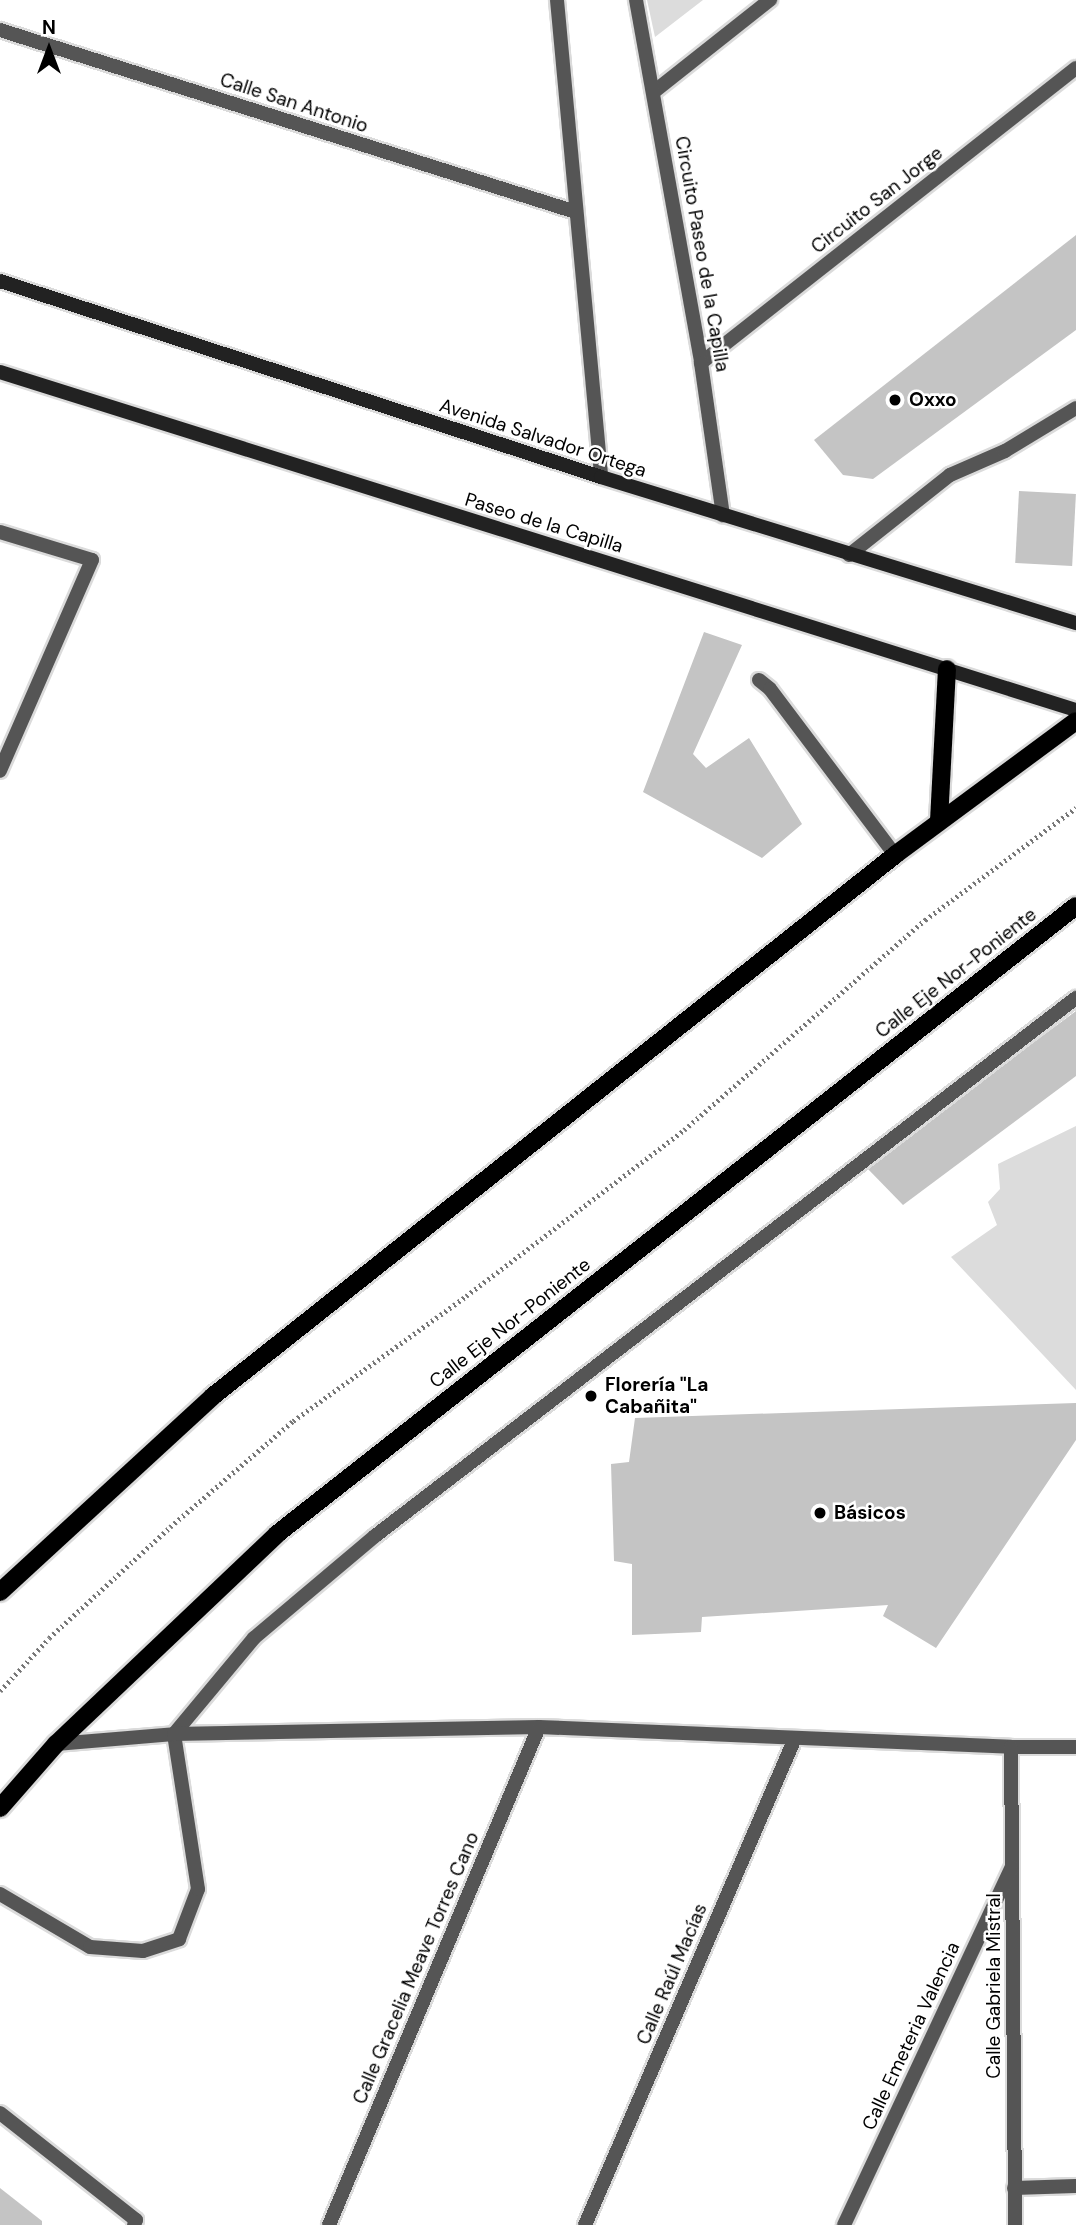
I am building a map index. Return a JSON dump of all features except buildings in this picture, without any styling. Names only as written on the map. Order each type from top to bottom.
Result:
[{"type":"main road","name":"Avenida Salvador Ortega","points":[[0,281],[601,477],[849,555],[1069,617],[1076,623]]},
{"type":"main road","name":"Paseo de la Capilla","points":[[0,372],[1076,710]]},
{"type":"main road","points":[[940,821],[947,669]]},
{"type":"main road","points":[[0,1591],[213,1396],[895,855],[1076,721]]},
{"type":"main road","name":"Calle Eje Nor-Poniente","points":[[0,1808],[56,1744],[277,1534],[1076,906]]},
{"type":"street","points":[[557,0],[601,477]]},
{"type":"street","name":"Circuito Paseo de la Capilla","points":[[636,0],[655,91],[701,363],[723,515]]},
{"type":"street","points":[[655,91],[770,0]]},
{"type":"street","name":"Calle San Antonio","points":[[0,30],[576,212]]},
{"type":"street","name":"Circuito San Jorge","points":[[701,363],[1076,68]]},
{"type":"street","points":[[849,555],[950,475],[1005,451],[1076,408]]},
{"type":"street","points":[[0,532],[92,560],[1,768]]},
{"type":"street","points":[[759,680],[769,689],[895,855]]},
{"type":"street","points":[[0,1894],[90,1947],[143,1951],[179,1939],[198,1889],[174,1734],[254,1638],[375,1536],[1076,998]]},
{"type":"street","points":[[56,1744],[174,1734],[539,1727],[1011,1747],[1076,1747]]},
{"type":"street","name":"Calle Gracelia Meave Torres Cano","points":[[329,2225],[539,1727]]},
{"type":"street","name":"Calle Raúl Macías","points":[[585,2225],[795,1738]]},
{"type":"street","name":"Calle Gabriela Mistral","points":[[1011,1747],[1015,2225]]},
{"type":"street","name":"Calle Emeteria Valencia","points":[[844,2225],[1013,1864]]},
{"type":"street","points":[[0,2113],[136,2220],[134,2225]]},
{"type":"street","points":[[1014,2188],[1076,2186]]},
{"type":"path","points":[[0,1691],[49,1638],[89,1601],[293,1421],[466,1296],[684,1130],[925,920],[1076,808]]},
{"type":"shaded area","points":[[647,0],[703,0],[655,37]]},
{"type":"shaded area","points":[[1076,1126],[1076,1390],[951,1257],[997,1225],[988,1202],[1000,1189],[998,1164]]},
{"type":"place","name":"Oxxo","points":[[895,400]]},
{"type":"place","name":"Florería \"La Cabañita\"","points":[[591,1396]]},
{"type":"place","name":"Básicos","points":[[820,1513]]}]
